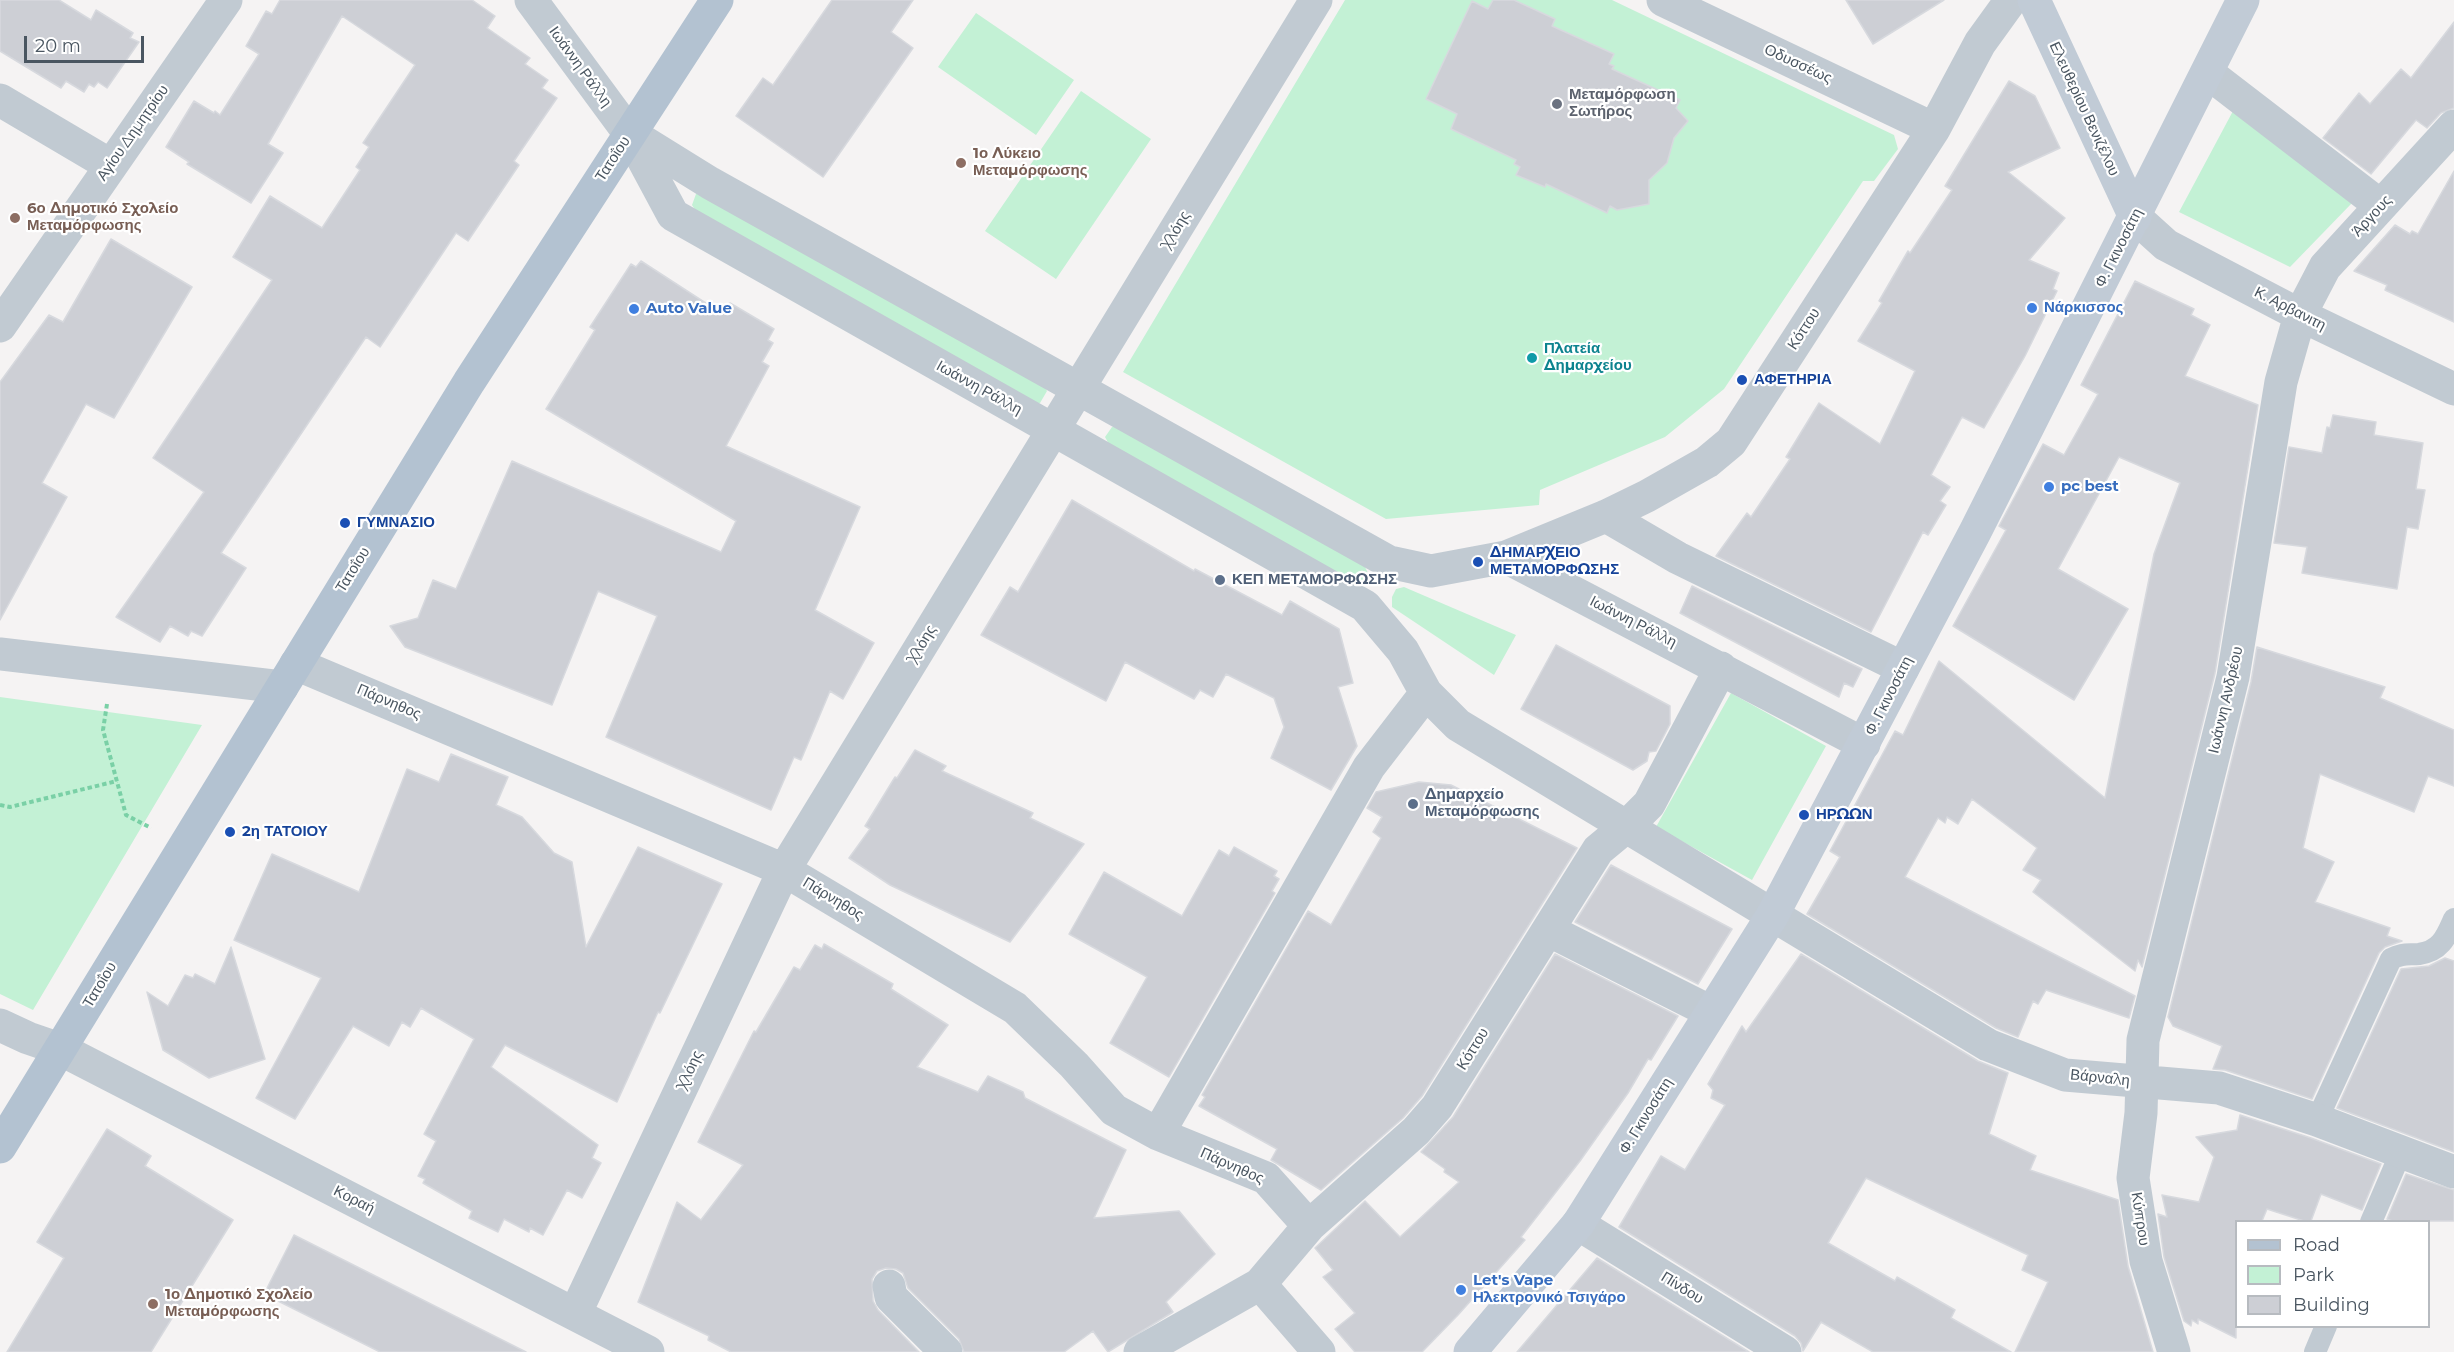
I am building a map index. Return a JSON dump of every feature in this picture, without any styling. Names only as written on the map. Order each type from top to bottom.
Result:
[{"type":"main road","name":"Τατοΐου","points":[[0,1147],[469,382],[717,0]]},
{"type":"main road","name":"Ελευθερίου Βενιζέλου","points":[[2034,0],[2135,217]]},
{"type":"main road","name":"Φ. Γκινοσάτη","points":[[1470,1352],[1578,1224],[1772,916],[1975,532],[2243,0]]},
{"type":"street","name":"Αγίου Δημητρίου","points":[[0,326],[226,0]]},
{"type":"street","name":"Ιωάννη Ράλλη","points":[[531,0],[629,134],[673,215],[1365,606],[1403,651],[1426,693],[1458,725],[1772,916]]},
{"type":"street","name":"Χλόης","points":[[575,1314],[784,870],[1316,0]]},
{"type":"street","name":"Οδυσσέως","points":[[1663,0],[1934,129]]},
{"type":"street","name":"Κόττου","points":[[1506,557],[1606,516],[1707,462],[1731,442],[1934,129],[1980,43],[2011,0]]},
{"type":"street","points":[[2208,73],[2381,206]]},
{"type":"street","points":[[0,100],[110,165]]},
{"type":"street","name":"Άργους","points":[[2300,315],[2325,267],[2454,126]]},
{"type":"street","name":"Ιωάννη Ράλλη","points":[[629,134],[710,183],[1389,562],[1431,571],[1506,557],[1864,744]]},
{"type":"street","name":"Κ. Αρβανιτη","points":[[2135,217],[2166,245],[2300,315],[2454,389]]},
{"type":"street","name":"Ιωάννη Ανδρέου","points":[[2142,1082],[2143,1040],[2233,676],[2281,382],[2300,315]]},
{"type":"street","points":[[1606,516],[1678,558],[1903,668]]},
{"type":"street","points":[[1365,606],[1389,562]]},
{"type":"street","name":"Πάρνηθος","points":[[0,654],[112,667],[289,676],[784,870],[1015,1008],[1074,1065],[1114,1110],[1158,1134],[1266,1178],[1309,1226]]},
{"type":"street","name":"Κόττου","points":[[1140,1352],[1260,1284],[1309,1226],[1416,1131],[1437,1107],[1598,850],[1649,804],[1721,668]]},
{"type":"street","points":[[1158,1134],[1369,766],[1426,693]]},
{"type":"street","name":"Βάρναλη","points":[[1772,916],[1988,1045],[2065,1075],[2219,1088],[2317,1120],[2454,1172]]},
{"type":"street","points":[[1548,930],[1711,1012]]},
{"type":"street","name":"Κοραή","points":[[0,1025],[60,1049],[648,1352]]},
{"type":"street","name":"Κύπρου","points":[[2142,1082],[2141,1113],[2133,1178],[2146,1261],[2174,1352]]},
{"type":"street","name":"Πίνδου","points":[[1578,1224],[1785,1352]]},
{"type":"street","points":[[1260,1284],[1319,1352]]},
{"type":"street","points":[[889,1286],[891,1297],[946,1352]]},
{"type":"lane","points":[[2317,1120],[2391,959],[2400,954],[2419,954],[2436,949],[2444,942],[2454,919]]},
{"type":"lane","points":[[2371,1220],[2401,1152]]},
{"type":"lane","points":[[2315,1352],[2325,1328]]},
{"type":"path","points":[[112,667],[104,730],[126,815],[184,846]]},
{"type":"path","points":[[0,805],[10,807],[117,780]]},
{"type":"green space","points":[[1345,0],[1612,0],[1894,135],[1898,149],[1874,181],[1863,181],[1724,389],[1665,437],[1540,490],[1539,505],[1386,519],[1123,372]]},
{"type":"green space","points":[[976,13],[1074,80],[1036,135],[938,67]]},
{"type":"green space","points":[[1081,91],[1151,139],[1056,279],[985,231]]},
{"type":"green space","points":[[2233,111],[2352,203],[2290,267],[2179,212]]},
{"type":"green space","points":[[709,192],[1041,381],[1047,391],[1040,403],[1029,403],[697,213],[692,205],[696,194]]},
{"type":"green space","points":[[1112,427],[1125,428],[1363,563],[1369,575],[1365,584],[1352,583],[1111,448],[1105,437]]},
{"type":"green space","points":[[1404,587],[1516,635],[1494,675],[1392,607],[1392,597],[1396,589]]},
{"type":"green space","points":[[1731,693],[1826,746],[1752,880],[1656,827]]},
{"type":"green space","points":[[0,697],[202,725],[33,1010],[0,994]]},
{"type":"building","points":[[0,0],[59,0],[91,20],[96,10],[133,33],[130,38],[139,42],[107,88],[98,82],[94,87],[89,84],[84,92],[66,81],[61,88],[0,51]]},
{"type":"building","points":[[280,0],[472,0],[495,16],[487,28],[530,58],[525,64],[548,80],[542,88],[557,98],[514,161],[519,165],[468,241],[456,233],[380,347],[366,337],[221,553],[246,568],[202,636],[191,631],[188,636],[170,626],[160,642],[116,617],[204,492],[153,458],[272,280],[233,257],[270,196],[322,228],[360,170],[356,167],[369,147],[363,143],[415,65],[342,16],[268,144],[283,153],[251,203],[187,164],[189,162],[166,147],[194,101],[220,115],[259,54],[246,46],[266,11],[272,14]]},
{"type":"building","points":[[832,0],[913,0],[891,32],[913,48],[823,177],[736,116],[763,78],[773,85]]},
{"type":"building","name":"Μεταμόρφωση Σωτήρος","points":[[1493,0],[1514,0],[1555,19],[1552,26],[1614,54],[1609,64],[1614,66],[1612,69],[1680,100],[1676,108],[1688,121],[1674,138],[1667,163],[1649,180],[1649,204],[1617,210],[1610,206],[1607,213],[1546,184],[1545,187],[1516,175],[1520,167],[1514,164],[1516,160],[1451,129],[1457,114],[1426,99],[1472,1],[1488,9]]},
{"type":"building","points":[[1846,0],[1944,0],[1873,44]]},
{"type":"building","points":[[2454,22],[2454,108],[2441,113],[2427,128],[2416,120],[2371,174],[2323,138],[2359,93],[2370,104],[2401,69],[2411,78]]},
{"type":"building","points":[[2009,81],[2035,96],[2060,148],[2008,172],[2065,218],[2029,260],[2059,273],[2053,289],[2057,291],[2025,356],[1984,428],[1962,417],[1931,475],[1950,487],[1940,501],[1946,505],[1928,535],[1923,532],[1871,632],[1716,556],[1747,513],[1751,517],[1790,459],[1786,457],[1819,403],[1880,444],[1915,371],[1858,341],[1882,303],[1879,301],[1908,251],[1910,253],[1952,190],[1945,186]]},
{"type":"building","points":[[2454,171],[2454,322],[2385,290],[2387,285],[2354,271],[2395,225],[2410,234],[2412,231],[2418,234]]},
{"type":"building","points":[[111,239],[192,287],[114,418],[86,404],[42,483],[67,497],[0,620],[0,382],[49,315],[63,322]]},
{"type":"building","points":[[641,261],[718,311],[724,313],[730,303],[774,329],[768,340],[773,343],[762,362],[769,366],[726,446],[860,507],[815,610],[874,643],[843,699],[830,691],[801,760],[794,757],[771,810],[606,737],[657,616],[598,591],[552,705],[405,647],[390,626],[418,618],[433,580],[456,589],[512,461],[721,552],[736,521],[546,409],[595,330],[590,327],[631,264],[636,267]]},
{"type":"building","points":[[2135,281],[2194,309],[2191,315],[2210,325],[2185,376],[2258,405],[2215,673],[2142,967],[2138,960],[2135,971],[2033,892],[2041,880],[2023,870],[2037,848],[1972,799],[1958,824],[1947,817],[1945,823],[1938,818],[1905,877],[2135,996],[2129,1018],[2046,990],[2038,1004],[2033,1001],[2018,1037],[1996,1028],[1807,914],[1840,857],[1830,851],[1895,731],[1903,735],[1939,661],[2105,798],[2154,554],[2180,483],[2119,457],[2058,569],[2128,609],[2074,700],[1953,626],[2006,530],[1999,526],[2043,444],[2064,455],[2098,394],[2081,385]]},
{"type":"building","points":[[2333,415],[2376,422],[2374,435],[2423,443],[2416,489],[2425,490],[2418,529],[2407,527],[2397,589],[2302,573],[2307,547],[2274,543],[2289,447],[2322,453],[2327,427],[2330,428]]},
{"type":"building","points":[[1072,500],[1194,571],[1195,569],[1282,615],[1290,601],[1339,629],[1353,683],[1338,687],[1357,746],[1331,790],[1271,758],[1284,727],[1274,698],[1226,674],[1213,697],[1200,690],[1194,699],[1125,662],[1106,701],[981,635],[1010,587],[1018,592]]},
{"type":"building","points":[[1692,586],[1862,669],[1853,687],[1844,683],[1839,697],[1680,613]]},
{"type":"building","points":[[1556,645],[1670,706],[1670,724],[1656,751],[1649,752],[1647,761],[1633,770],[1521,709]]},
{"type":"building","points":[[2257,647],[2385,687],[2380,698],[2454,730],[2454,786],[2428,776],[2414,812],[2320,774],[2303,848],[2334,862],[2315,902],[2390,928],[2387,936],[2402,941],[2385,947],[2379,953],[2312,1099],[2225,1070],[2213,1069],[2222,1046],[2173,1026],[2168,1017],[2251,682]]},
{"type":"building","points":[[915,750],[946,766],[942,771],[1033,813],[1030,818],[1084,844],[1010,942],[890,885],[849,858],[870,829],[865,826],[895,777],[897,778]]},
{"type":"building","points":[[451,754],[508,777],[496,805],[522,817],[554,853],[572,862],[586,947],[638,847],[722,884],[660,1013],[658,1012],[617,1102],[505,1045],[491,1067],[598,1145],[592,1158],[601,1163],[582,1198],[567,1190],[543,1235],[530,1228],[529,1232],[504,1219],[498,1232],[469,1218],[472,1211],[423,1183],[425,1179],[418,1176],[436,1141],[424,1134],[474,1039],[421,1008],[410,1027],[402,1022],[389,1046],[353,1026],[295,1119],[256,1098],[321,978],[234,940],[272,854],[359,892],[407,769],[439,782]]},
{"type":"building","points":[[1419,782],[1451,785],[1577,848],[1422,1096],[1403,1118],[1321,1190],[1271,1160],[1277,1149],[1199,1106],[1205,1097],[1202,1095],[1308,911],[1331,925],[1381,838],[1373,832],[1382,817],[1367,808],[1376,792]]},
{"type":"building","points":[[1234,847],[1277,871],[1274,876],[1279,879],[1272,891],[1275,893],[1169,1077],[1110,1043],[1147,977],[1069,934],[1104,872],[1182,916],[1219,850],[1229,856]]},
{"type":"building","points":[[1611,865],[1732,929],[1698,984],[1575,922]]},
{"type":"building","points":[[824,944],[893,984],[891,989],[948,1025],[917,1067],[978,1092],[988,1076],[1023,1092],[1025,1098],[1126,1150],[1094,1218],[1179,1211],[1215,1254],[1166,1302],[1173,1312],[1108,1352],[1093,1331],[1064,1352],[964,1352],[959,1339],[908,1288],[903,1273],[896,1269],[886,1268],[877,1271],[872,1279],[873,1301],[878,1310],[919,1352],[731,1352],[708,1340],[709,1336],[638,1302],[677,1202],[701,1220],[743,1165],[698,1142],[754,1031],[756,1032],[794,967],[800,970],[815,945],[822,949]]},
{"type":"building","points":[[231,947],[265,1059],[209,1078],[163,1050],[147,992],[168,1006],[185,975],[193,978],[195,974],[215,984]]},
{"type":"building","points":[[1555,954],[1678,1016],[1651,1060],[1648,1059],[1628,1093],[1580,1161],[1521,1237],[1525,1240],[1458,1315],[1422,1352],[1355,1352],[1335,1329],[1355,1313],[1323,1277],[1333,1270],[1315,1248],[1365,1201],[1400,1237],[1459,1182],[1421,1152],[1453,1117]]},
{"type":"building","points":[[1801,954],[1978,1061],[2008,1073],[1989,1134],[2036,1156],[2030,1170],[2118,1200],[2128,1266],[2153,1352],[2015,1352],[2048,1282],[2022,1270],[2028,1255],[1866,1178],[1828,1243],[1895,1281],[1897,1277],[1955,1310],[1951,1318],[2011,1352],[1873,1352],[1821,1322],[1803,1351],[1801,1343],[1795,1336],[1619,1227],[1661,1156],[1685,1170],[1725,1105],[1711,1098],[1713,1090],[1708,1084],[1742,1026],[1746,1032]]},
{"type":"building","points":[[2445,958],[2454,961],[2454,1152],[2337,1108],[2401,969],[2429,966]]},
{"type":"building","points":[[2240,1115],[2381,1164],[2362,1210],[2321,1194],[2311,1220],[2301,1220],[2267,1209],[2262,1220],[2235,1220],[2236,1338],[2198,1319],[2198,1324],[2192,1320],[2191,1326],[2184,1321],[2164,1257],[2158,1214],[2167,1217],[2162,1195],[2199,1202],[2214,1157],[2196,1137],[2237,1130]]},
{"type":"building","points":[[107,1129],[151,1156],[145,1166],[233,1220],[151,1352],[7,1352],[64,1258],[37,1242]]},
{"type":"building","points":[[2406,1174],[2454,1190],[2454,1221],[2387,1219]]},
{"type":"building","points":[[294,1235],[526,1352],[380,1352],[264,1294]]},
{"type":"building","points":[[1597,1258],[1749,1352],[1517,1352]]},
{"type":"place","name":"Μεταμόρφωση Σωτήρος","points":[[1557,104]]},
{"type":"place","name":"1ο Λύκειο Μεταμόρφωσης","points":[[961,163]]},
{"type":"place","name":"6ο Δημοτικό Σχολείο Μεταμόρφωσης","points":[[15,218]]},
{"type":"place","name":"Νάρκισσος","points":[[2032,308]]},
{"type":"place","name":"Auto Value","points":[[634,309]]},
{"type":"place","name":"Πλατεία Δημαρχείου","points":[[1532,358]]},
{"type":"place","name":"ΑΦΕΤΗΡΙΑ","points":[[1742,380]]},
{"type":"place","name":"pc best","points":[[2049,487]]},
{"type":"place","name":"ΓΥΜΝΑΣΙΟ","points":[[345,523]]},
{"type":"place","name":"ΔΗΜΑΡΧΕΙΟ ΜΕΤΑΜΟΡΦΩΣΗΣ","points":[[1478,562]]},
{"type":"place","name":"ΚΕΠ ΜΕΤΑΜΟΡΦΩΣΗΣ","points":[[1220,580]]},
{"type":"place","name":"Δημαρχείο Μεταμόρφωσης","points":[[1413,804]]},
{"type":"place","name":"ΗΡΩΩΝ","points":[[1804,815]]},
{"type":"place","name":"2η ΤΑΤΟΙΟΥ","points":[[230,832]]},
{"type":"place","name":"Let's Vape Ηλεκτρονικό Τσιγάρο","points":[[1461,1290]]},
{"type":"place","name":"1ο Δημοτικό Σχολείο Μεταμόρφωσης","points":[[153,1304]]}]
